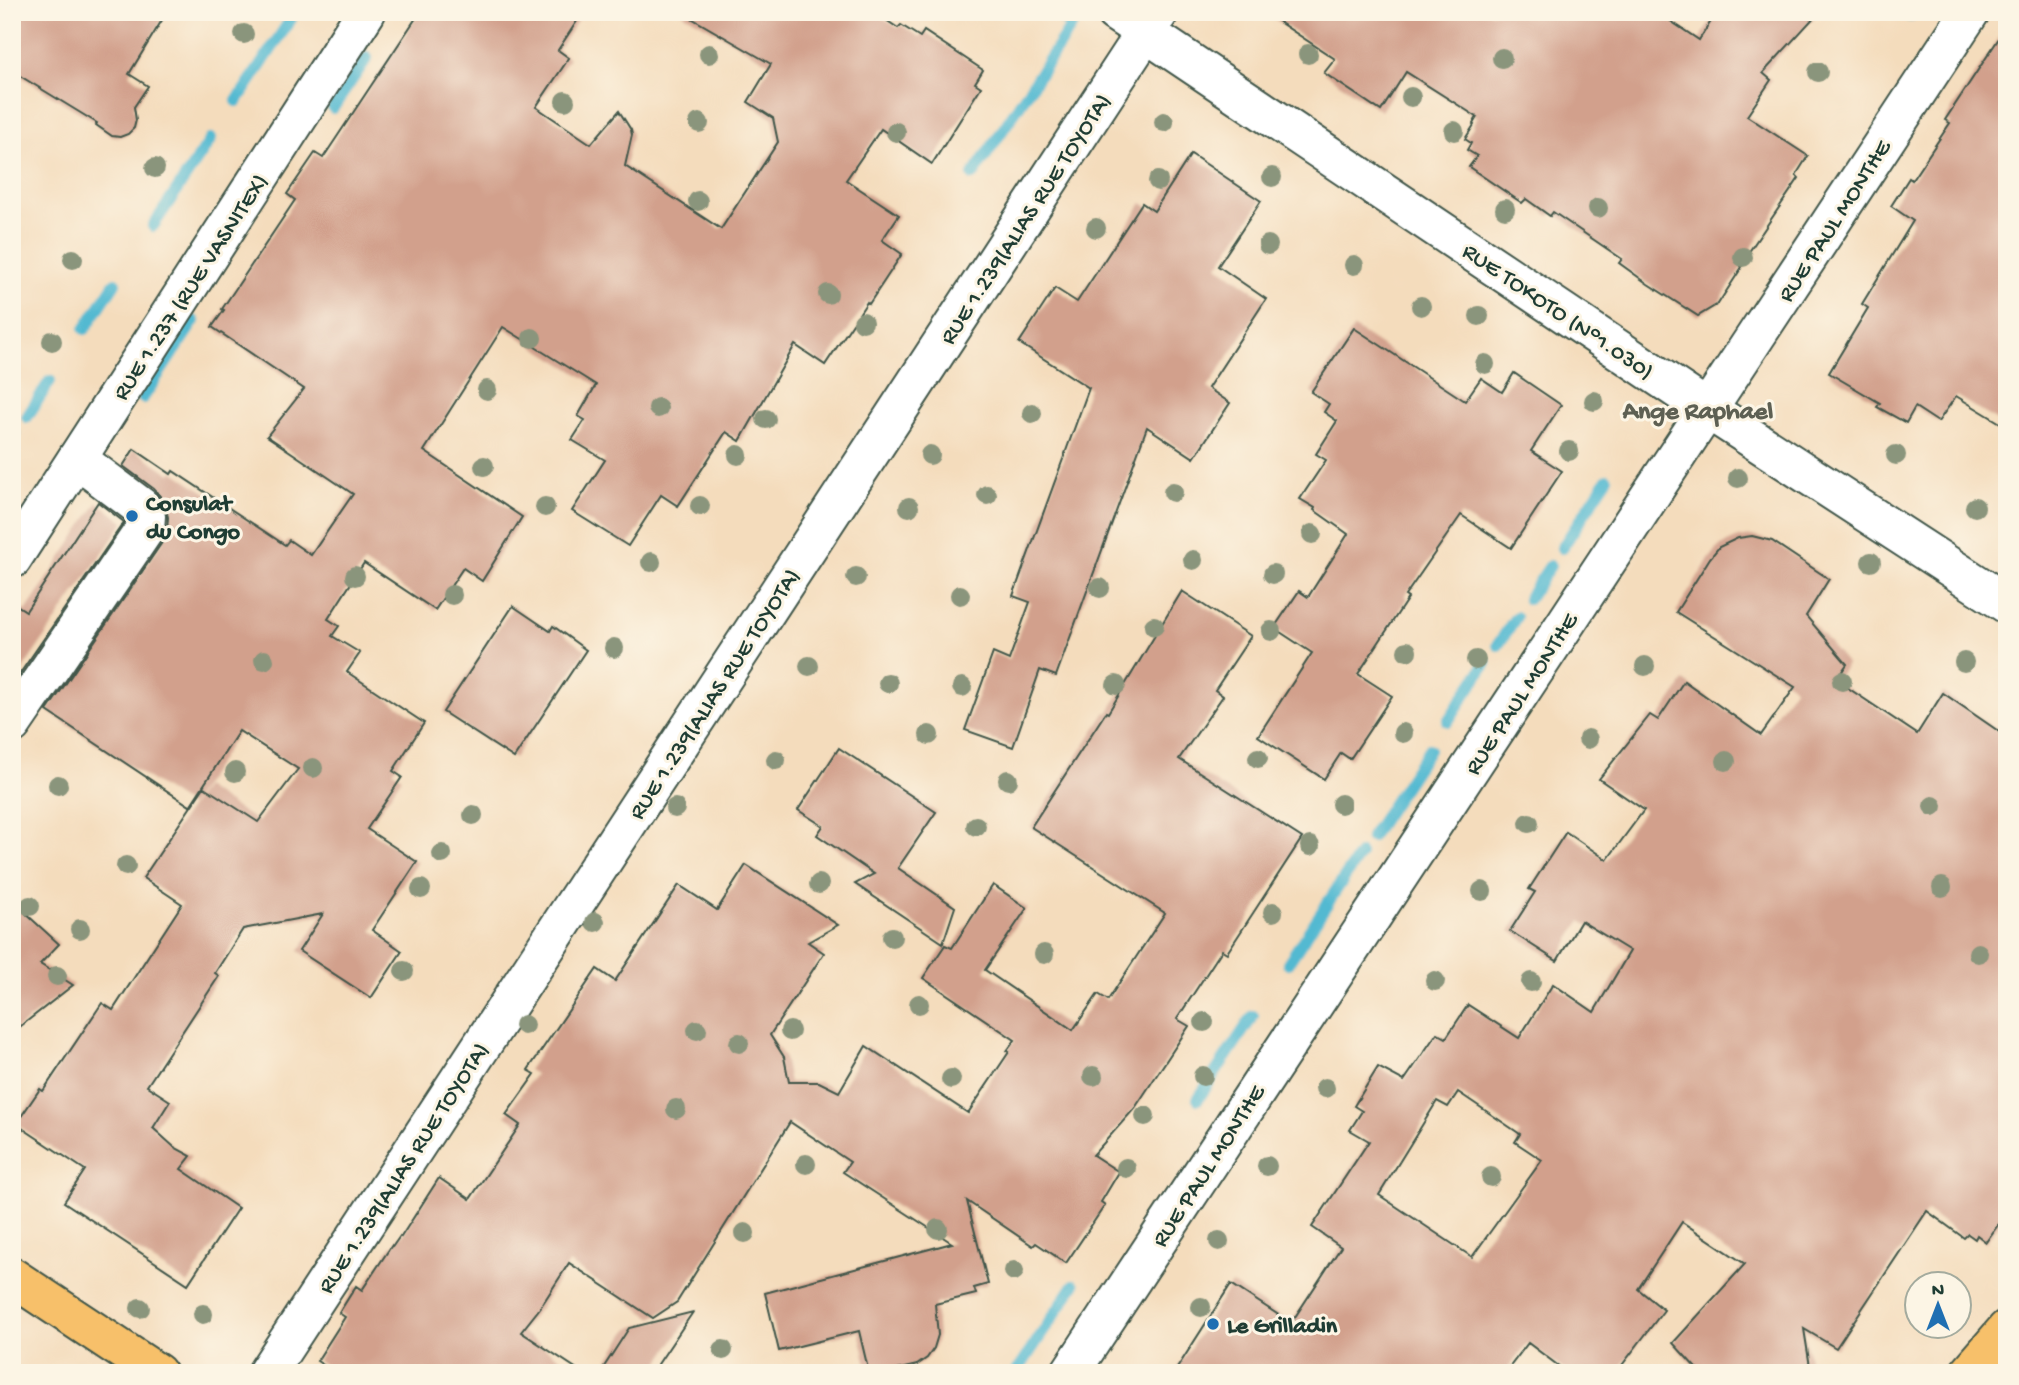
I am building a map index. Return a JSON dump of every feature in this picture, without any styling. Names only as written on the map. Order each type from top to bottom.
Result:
[{"type":"main road","points":[[12,1278],[157,1373]]},
{"type":"main road","points":[[1984,1368],[2007,1329]]},
{"type":"street","name":"RUE 1.237 (RUE VASNITEX)","points":[[12,559],[366,12]]},
{"type":"street","name":"RUE TOKOTO (N°1.030)","points":[[1115,12],[1153,23],[1707,409],[2007,604]]},
{"type":"street","name":"RUE PAUL MONTHE","points":[[1070,1373],[1970,12]]},
{"type":"street","name":"RUE 1.239(ALIAS RUE TOYOTA)","points":[[267,1373],[1153,23]]},
{"type":"street","points":[[12,723],[145,529],[146,516],[141,507],[77,458]]},
{"type":"building","points":[[12,12],[167,12],[129,74],[148,86],[134,107],[136,120],[134,128],[128,134],[112,136],[96,125],[97,123],[12,71]]},
{"type":"building","points":[[420,12],[583,12],[558,50],[569,58],[536,107],[591,144],[619,111],[632,135],[625,166],[721,229],[778,142],[773,118],[748,102],[771,64],[681,12],[874,12],[898,28],[901,25],[920,37],[924,31],[983,70],[975,83],[981,87],[932,164],[881,129],[846,180],[899,215],[882,240],[902,254],[825,365],[795,345],[740,441],[726,432],[678,506],[661,495],[628,546],[572,511],[605,460],[572,440],[585,420],[578,416],[596,385],[503,327],[424,451],[522,517],[482,581],[463,568],[435,610],[364,563],[328,619],[339,626],[332,636],[360,653],[347,672],[424,723],[393,771],[402,777],[367,829],[417,862],[372,930],[402,951],[371,998],[299,951],[323,914],[243,929],[215,973],[219,976],[147,1086],[170,1101],[153,1128],[174,1147],[191,1156],[181,1169],[238,1208],[188,1284],[64,1202],[85,1170],[16,1124],[40,1089],[43,1091],[102,1003],[113,1010],[182,904],[143,878],[204,787],[258,822],[298,769],[239,731],[190,806],[47,711],[163,541],[167,531],[168,517],[160,496],[123,466],[134,449],[171,474],[173,471],[285,545],[289,540],[311,555],[353,494],[267,436],[304,389],[212,327],[295,200],[287,194],[315,153],[323,158]]},
{"type":"building","points":[[1264,12],[1657,12],[1699,40],[1717,12],[1819,12],[1763,73],[1771,80],[1747,116],[1808,156],[1796,175],[1799,178],[1740,265],[1742,267],[1718,304],[1698,316],[1648,284],[1619,263],[1622,259],[1553,212],[1550,216],[1526,199],[1522,203],[1469,167],[1477,156],[1467,150],[1471,143],[1465,139],[1477,117],[1406,72],[1381,111],[1324,73],[1335,59]]},
{"type":"building","points":[[2007,26],[2007,427],[1956,396],[1938,422],[1915,407],[1906,423],[1877,407],[1880,403],[1829,373],[1868,308],[1862,304],[1913,221],[1891,206],[1950,123],[1945,120]]},
{"type":"building","points":[[1191,154],[1261,201],[1218,266],[1266,299],[1208,388],[1230,403],[1194,458],[1147,427],[1056,676],[1040,670],[1013,747],[965,730],[993,653],[1009,660],[1030,602],[1013,596],[1089,388],[1019,343],[1055,288],[1077,302],[1142,203],[1154,211]]},
{"type":"building","points":[[1354,328],[1465,401],[1481,378],[1502,392],[1514,373],[1561,405],[1531,451],[1562,471],[1511,548],[1461,515],[1405,596],[1408,598],[1358,674],[1392,696],[1350,759],[1341,753],[1324,779],[1258,736],[1312,653],[1274,628],[1299,591],[1308,597],[1348,534],[1300,499],[1326,460],[1316,454],[1337,421],[1324,412],[1329,404],[1311,392]]},
{"type":"building","points":[[98,502],[124,522],[12,685],[12,602],[26,611]]},
{"type":"building","points":[[1752,536],[1772,541],[1829,579],[1806,616],[1847,664],[1836,680],[1917,734],[1943,693],[2007,737],[2007,1212],[1986,1242],[1977,1235],[1975,1239],[1968,1234],[1964,1238],[1927,1211],[1836,1348],[1804,1329],[1811,1373],[1704,1373],[1673,1343],[1745,1264],[1682,1222],[1638,1289],[1664,1310],[1616,1373],[1568,1373],[1528,1343],[1505,1373],[1174,1373],[1231,1284],[1291,1323],[1341,1247],[1312,1227],[1369,1141],[1350,1130],[1362,1111],[1354,1106],[1378,1067],[1404,1081],[1437,1033],[1446,1038],[1468,1005],[1519,1038],[1553,984],[1594,1012],[1630,951],[1581,921],[1557,961],[1510,931],[1535,892],[1529,889],[1566,832],[1607,860],[1644,810],[1599,779],[1650,715],[1658,720],[1684,681],[1761,735],[1795,687],[1676,612],[1719,547],[1738,538]],"holes":[[[1458,1092],[1520,1134],[1515,1142],[1542,1160],[1472,1257],[1379,1195],[1437,1101],[1448,1107]]]},
{"type":"building","points":[[1182,591],[1251,636],[1215,690],[1223,696],[1179,759],[1302,838],[1227,953],[1222,950],[1177,1019],[1189,1026],[1135,1108],[1093,1155],[1119,1172],[1101,1202],[1105,1205],[1066,1263],[1036,1243],[1033,1246],[967,1201],[988,1284],[974,1288],[976,1294],[935,1304],[938,1335],[927,1358],[917,1365],[884,1373],[869,1373],[859,1331],[779,1351],[765,1293],[952,1243],[843,1172],[850,1162],[790,1122],[677,1302],[653,1318],[569,1263],[521,1332],[583,1373],[336,1373],[317,1361],[345,1317],[339,1313],[356,1286],[362,1290],[392,1245],[401,1237],[439,1178],[470,1199],[520,1125],[506,1115],[535,1074],[528,1070],[597,969],[615,981],[679,885],[717,910],[746,865],[838,925],[808,942],[824,953],[770,1035],[784,1057],[789,1082],[819,1082],[839,1092],[866,1046],[968,1113],[1015,1040],[923,978],[945,945],[952,948],[993,885],[1027,908],[985,970],[1073,1030],[1098,994],[1108,1000],[1165,913],[1031,827],[1106,712],[1108,713]]},
{"type":"building","points":[[513,606],[550,631],[553,626],[586,650],[514,758],[443,712]]},
{"type":"building","points":[[839,748],[936,812],[898,868],[955,907],[943,943],[855,884],[874,874],[817,835],[823,826],[798,810]]},
{"type":"building","points":[[12,901],[59,944],[40,964],[73,985],[12,1033]]},
{"type":"building","points":[[693,1312],[652,1373],[600,1373],[629,1328]]},
{"type":"waterway","points":[[973,175],[1072,25],[1053,12]]},
{"type":"waterway","points":[[1910,16],[1912,12]]},
{"type":"waterway","points":[[237,101],[291,19]]},
{"type":"waterway","points":[[333,108],[367,58]]},
{"type":"waterway","points":[[153,226],[211,139]]},
{"type":"waterway","points":[[85,329],[115,283]]},
{"type":"waterway","points":[[143,398],[194,321]]},
{"type":"waterway","points":[[27,417],[50,381]]},
{"type":"waterway","points":[[12,439],[15,435]]},
{"type":"waterway","points":[[1562,548],[1607,479]]},
{"type":"waterway","points":[[1528,599],[1550,566]]},
{"type":"waterway","points":[[1498,645],[1516,617]]},
{"type":"waterway","points":[[1448,721],[1486,663]]},
{"type":"waterway","points":[[1371,837],[1429,749]]},
{"type":"waterway","points":[[1288,963],[1360,854]]},
{"type":"waterway","points":[[1198,1099],[1253,1016]]},
{"type":"waterway","points":[[1016,1373],[1074,1285]]},
{"type":"place","name":"Consulat du Congo","points":[[132,516]]},
{"type":"place","name":"Le Grilladin","points":[[1213,1324]]},
{"type":"district","name":"Ange Raphael","points":[[1698,409]]}]
